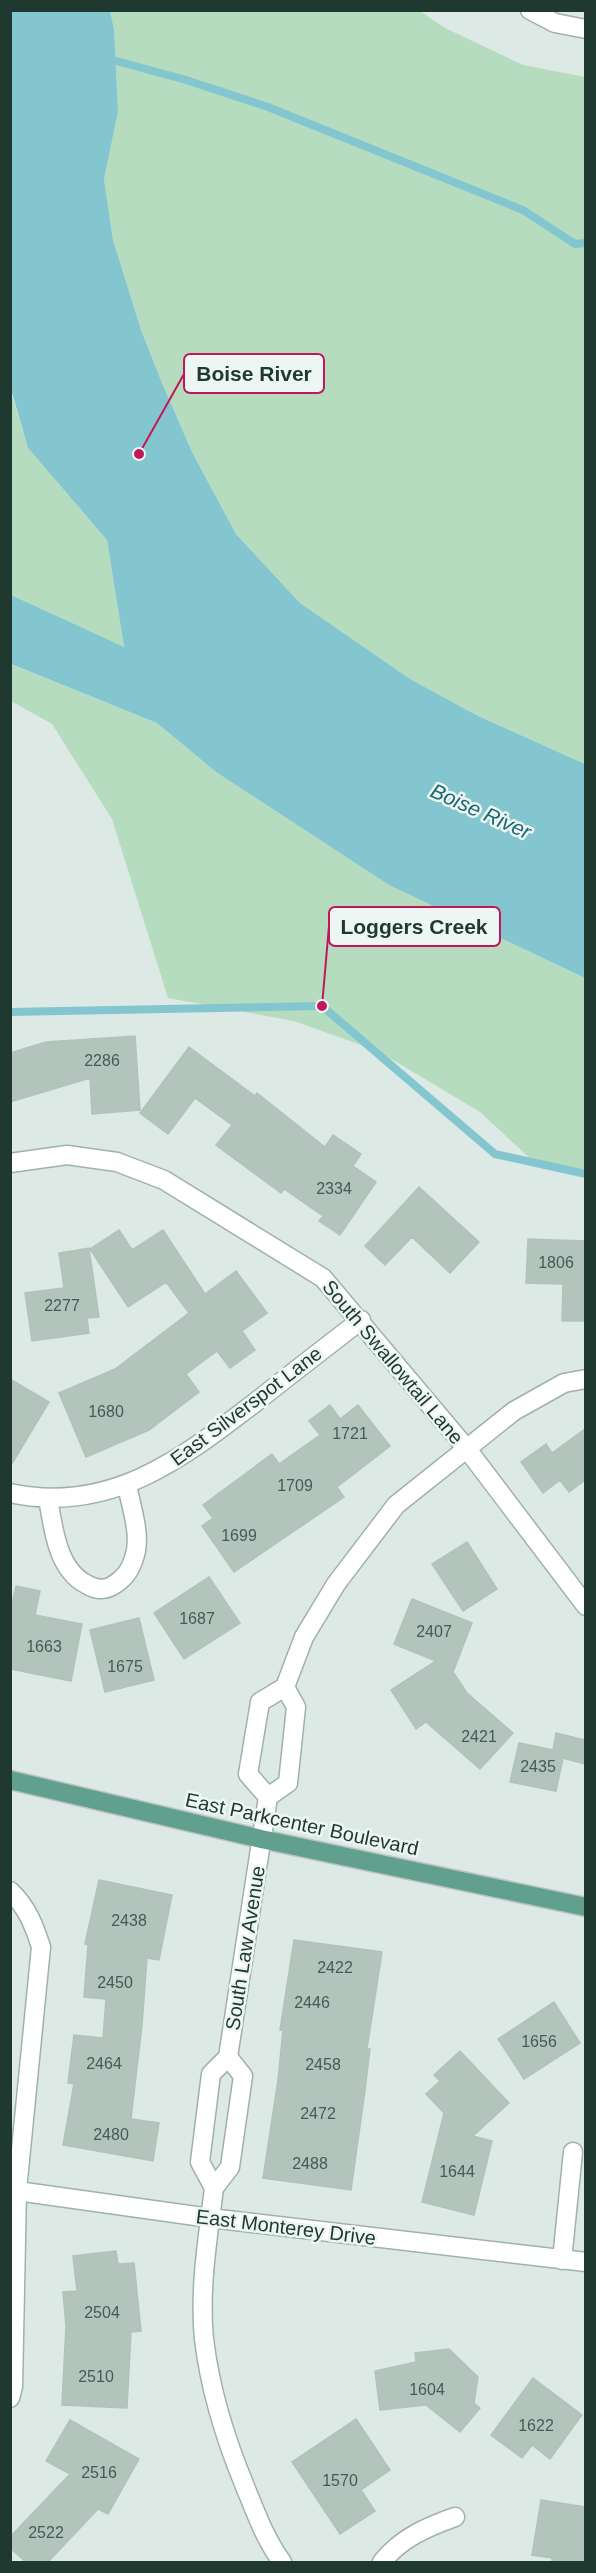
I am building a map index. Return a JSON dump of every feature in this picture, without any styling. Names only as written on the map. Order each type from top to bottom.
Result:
[{"type":"main road","name":"East Parkcenter Boulevard","points":[[10,1780],[261,1839],[585,1906]]},
{"type":"street","points":[[530,10],[555,23],[585,29]]},
{"type":"street","name":"South Swallowtail Lane","points":[[10,1163],[67,1155],[117,1162],[164,1180],[323,1278],[361,1320],[468,1449],[585,1606]]},
{"type":"street","name":"East Silverspot Lane","points":[[10,1493],[48,1498],[85,1494],[127,1485],[156,1472],[194,1450],[361,1320]]},
{"type":"street","points":[[285,1687],[296,1707],[288,1783],[268,1797],[248,1774],[260,1702],[285,1687],[304,1638],[349,1566],[396,1506],[514,1411],[564,1383],[585,1379]]},
{"type":"street","points":[[48,1498],[63,1561],[76,1579],[94,1588],[108,1588],[125,1578],[135,1557],[136,1533],[127,1485]]},
{"type":"street","name":"South Law Avenue","points":[[214,2188],[200,2162],[211,2074],[228,2057],[268,1797]]},
{"type":"street","points":[[10,2398],[13,2387],[14,2190],[41,1947],[34,1924],[16,1897]]},
{"type":"street","name":"South Law Avenue","points":[[228,2057],[243,2076],[230,2167],[214,2188],[205,2261],[204,2338],[223,2432],[255,2511],[273,2550],[282,2562]]},
{"type":"street","points":[[562,2260],[573,2152]]},
{"type":"street","name":"East Monterey Drive","points":[[14,2190],[210,2218],[585,2262]]},
{"type":"street","points":[[382,2562],[391,2551],[420,2530],[455,2517]]},
{"type":"green space","points":[[110,11],[420,11],[445,28],[523,65],[585,77],[585,764],[478,716],[410,679],[300,603],[236,534],[192,452],[162,383],[141,330],[113,240],[104,179],[118,112],[114,29]]},
{"type":"green space","points":[[10,389],[28,448],[107,540],[124,648],[11,595]]},
{"type":"green space","points":[[10,664],[157,723],[216,772],[389,885],[585,978],[585,1170],[533,1161],[480,1112],[378,1051],[294,1021],[168,998],[112,819],[52,724],[11,701]]},
{"type":"water","points":[[10,11],[110,11],[114,29],[118,112],[104,179],[113,240],[141,330],[162,383],[192,452],[236,534],[300,603],[410,679],[478,716],[585,764],[585,978],[389,885],[216,772],[157,723],[11,664],[11,595],[124,647],[107,540],[28,448],[11,389]]},
{"type":"building","points":[[135,1036],[140,1110],[92,1114],[90,1078],[10,1102],[10,1053],[46,1042]]},
{"type":"building","points":[[189,1047],[255,1096],[257,1093],[325,1147],[333,1135],[361,1154],[353,1166],[376,1182],[340,1235],[319,1221],[323,1216],[284,1189],[281,1193],[216,1145],[232,1125],[195,1098],[168,1134],[140,1113]]},
{"type":"building","points":[[419,1187],[479,1242],[450,1273],[412,1237],[385,1265],[365,1246]]},
{"type":"building","points":[[119,1230],[132,1250],[163,1230],[205,1294],[236,1271],[267,1313],[242,1331],[255,1350],[230,1368],[217,1351],[186,1374],[199,1392],[149,1430],[86,1457],[59,1393],[115,1369],[189,1313],[166,1282],[128,1307],[90,1249]]},
{"type":"building","points":[[528,1239],[585,1241],[585,1321],[562,1321],[563,1284],[526,1283]]},
{"type":"building","points":[[89,1248],[99,1317],[87,1318],[89,1333],[32,1341],[25,1293],[64,1288],[59,1253]]},
{"type":"building","points":[[10,1379],[49,1402],[10,1467]]},
{"type":"building","points":[[330,1405],[340,1419],[358,1405],[390,1446],[337,1487],[344,1497],[234,1572],[202,1526],[213,1518],[203,1505],[272,1454],[279,1464],[320,1435],[309,1421]]},
{"type":"building","points":[[585,1429],[585,1480],[569,1492],[560,1480],[543,1493],[521,1462],[546,1444],[552,1453]]},
{"type":"building","points":[[467,1542],[497,1589],[463,1611],[432,1564]]},
{"type":"building","points":[[209,1577],[240,1623],[184,1659],[154,1613]]},
{"type":"building","points":[[16,1586],[40,1591],[35,1615],[82,1624],[71,1681],[10,1669],[10,1613]]},
{"type":"building","points":[[412,1599],[472,1623],[453,1672],[467,1693],[513,1733],[480,1769],[426,1722],[416,1729],[391,1690],[436,1661],[394,1644]]},
{"type":"building","points":[[139,1618],[154,1680],[105,1692],[90,1630]]},
{"type":"building","points":[[556,1733],[585,1740],[585,1764],[563,1758],[556,1791],[510,1782],[519,1743],[553,1750]]},
{"type":"building","points":[[99,1880],[172,1895],[159,1960],[147,1958],[131,2119],[159,2123],[153,2161],[63,2145],[74,2084],[68,2083],[74,2035],[103,2038],[106,1999],[84,1997],[88,1945],[85,1944]]},
{"type":"building","points":[[294,1940],[382,1952],[367,2049],[370,2049],[351,2190],[263,2178],[278,2080],[283,2030],[280,2030]]},
{"type":"building","points":[[554,2002],[580,2043],[524,2079],[498,2039]]},
{"type":"building","points":[[460,2051],[509,2103],[473,2136],[492,2141],[474,2215],[422,2202],[444,2113],[426,2094],[440,2081],[434,2075]]},
{"type":"building","points":[[116,2251],[118,2264],[134,2263],[141,2331],[131,2332],[127,2408],[62,2405],[66,2326],[63,2292],[77,2291],[73,2256]]},
{"type":"building","points":[[449,2349],[478,2377],[474,2403],[480,2408],[460,2432],[426,2405],[380,2410],[375,2371],[416,2362],[415,2353]]},
{"type":"building","points":[[533,2378],[582,2415],[550,2459],[532,2445],[522,2458],[491,2435]]},
{"type":"building","points":[[356,2419],[390,2470],[361,2490],[375,2511],[340,2534],[292,2462]]},
{"type":"building","points":[[70,2420],[139,2459],[108,2514],[98,2509],[48,2562],[26,2562],[10,2548],[10,2537],[70,2474],[46,2461]]},
{"type":"building","points":[[541,2500],[585,2507],[585,2562],[552,2562],[552,2558],[532,2555]]},
{"type":"waterway","points":[[109,59],[186,80],[268,107],[523,210],[575,244],[586,243]]},
{"type":"waterway","points":[[10,1012],[322,1006],[495,1154],[586,1174]]},
{"type":"place","name":"Boise River","points":[[139,454]]},
{"type":"place","name":"Loggers Creek","points":[[322,1006]]}]
